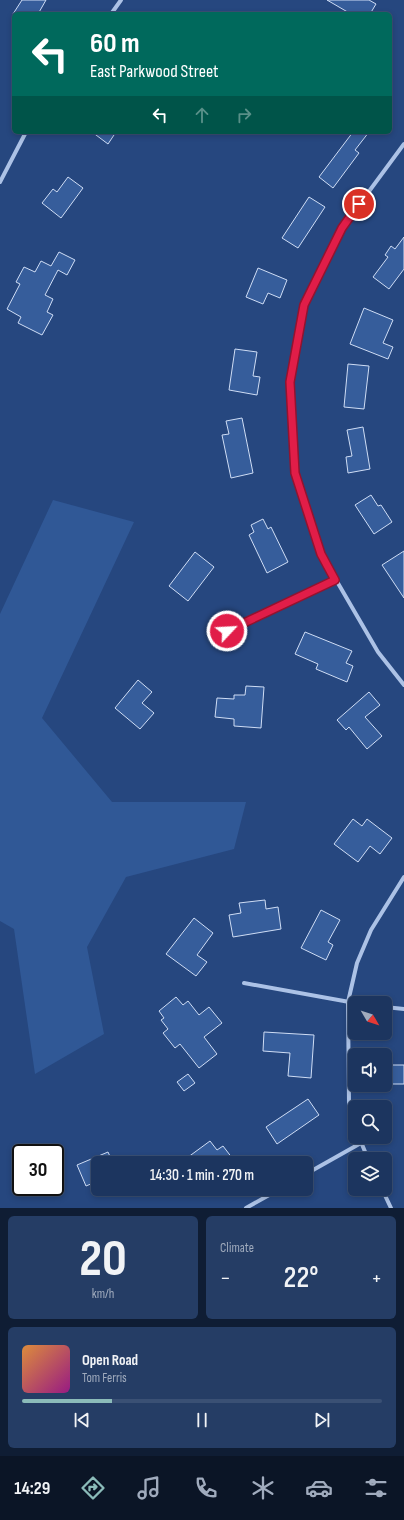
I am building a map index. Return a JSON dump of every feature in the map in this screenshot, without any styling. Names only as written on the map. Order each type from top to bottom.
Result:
[{"type":"street","points":[[112,12],[121,0]]},
{"type":"street","points":[[0,182],[25,134]]},
{"type":"street","points":[[404,144],[342,228],[304,305],[290,382],[295,473],[321,554],[378,652],[404,685]]},
{"type":"street","points":[[227,631],[335,580]]},
{"type":"street","points":[[349,996],[356,963],[371,930],[404,877]]},
{"type":"street","points":[[244,983],[348,1002]]},
{"type":"street","points":[[392,1008],[404,1009]]},
{"type":"street","points":[[348,1040],[349,1100]]},
{"type":"street","points":[[313,1170],[359,1144]]},
{"type":"street","points":[[246,1208],[267,1196]]},
{"type":"street","points":[[385,1196],[391,1208]]},
{"type":"shaded area","points":[[53,500],[134,522],[42,718],[112,802],[246,802],[234,849],[126,877],[87,947],[104,1034],[35,1074],[14,929],[0,921],[0,614]]},
{"type":"building","points":[[22,0],[46,0],[39,12],[14,12]]},
{"type":"building","points":[[327,0],[369,0],[376,4],[371,12],[348,12]]},
{"type":"building","points":[[95,134],[115,134],[108,144]]},
{"type":"building","points":[[351,134],[367,134],[355,150],[359,153],[333,188],[319,177]]},
{"type":"building","points":[[68,177],[83,188],[61,218],[42,203],[53,189],[57,192]]},
{"type":"building","points":[[309,197],[325,207],[298,248],[282,238]]},
{"type":"building","points":[[404,237],[404,269],[389,289],[373,277],[388,257],[385,255],[391,246],[395,249]]},
{"type":"building","points":[[59,252],[75,260],[67,275],[58,270],[45,295],[53,299],[47,312],[53,315],[42,335],[18,323],[21,317],[7,309],[20,284],[16,282],[24,267],[35,272],[41,261],[51,266]]},
{"type":"building","points":[[258,268],[287,280],[280,298],[268,293],[263,304],[246,297]]},
{"type":"building","points":[[364,308],[393,320],[383,343],[393,347],[388,359],[350,344]]},
{"type":"building","points":[[235,349],[257,352],[253,376],[260,377],[257,395],[229,390]]},
{"type":"building","points":[[348,364],[369,366],[364,409],[344,407]]},
{"type":"building","points":[[242,418],[253,473],[231,478],[222,435],[229,434],[226,421]]},
{"type":"building","points":[[363,427],[370,469],[348,473],[346,457],[352,456],[347,430]]},
{"type":"building","points":[[371,495],[378,506],[381,505],[392,522],[374,534],[355,505]]},
{"type":"building","points":[[263,519],[268,529],[271,527],[288,562],[267,573],[249,535],[254,532],[251,525]]},
{"type":"building","points":[[404,551],[404,598],[382,565]]},
{"type":"building","points":[[195,552],[214,567],[188,601],[169,586]]},
{"type":"building","points":[[305,632],[352,651],[346,663],[353,666],[347,682],[316,669],[318,664],[295,654]]},
{"type":"building","points":[[138,680],[152,692],[142,703],[154,713],[140,729],[115,708]]},
{"type":"building","points":[[246,686],[264,687],[261,728],[234,726],[234,719],[215,717],[217,698],[234,699],[234,695],[245,695]]},
{"type":"building","points":[[369,692],[380,705],[365,717],[382,736],[367,749],[349,727],[346,730],[337,720]]},
{"type":"building","points":[[353,819],[362,826],[367,819],[392,838],[380,854],[370,846],[358,862],[334,844]]},
{"type":"building","points":[[265,900],[266,909],[278,907],[281,929],[233,937],[229,915],[241,913],[239,903]]},
{"type":"building","points":[[321,910],[340,920],[328,942],[333,945],[326,960],[301,948]]},
{"type":"building","points":[[194,918],[213,933],[197,955],[207,962],[196,976],[166,954]]},
{"type":"building","points":[[176,997],[183,1005],[188,1001],[199,1015],[209,1007],[222,1023],[204,1037],[217,1054],[199,1068],[180,1044],[175,1048],[163,1033],[168,1029],[161,1020],[164,1018],[159,1011]]},
{"type":"building","points":[[264,1032],[314,1035],[311,1078],[288,1076],[290,1053],[263,1051]]},
{"type":"building","points":[[392,1065],[404,1065],[404,1084],[392,1084]]},
{"type":"building","points":[[188,1074],[195,1083],[184,1091],[177,1082]]},
{"type":"building","points":[[308,1099],[319,1115],[277,1144],[266,1127]]},
{"type":"building","points":[[210,1141],[217,1150],[223,1146],[231,1156],[190,1156]]},
{"type":"building","points":[[108,1152],[110,1156],[98,1156]]},
{"type":"building","points":[[91,1159],[91,1184],[86,1186],[77,1165]]},
{"type":"route","points":[[227,631],[335,580],[321,554],[295,473],[290,382],[304,305],[342,228],[359,204]]}]
